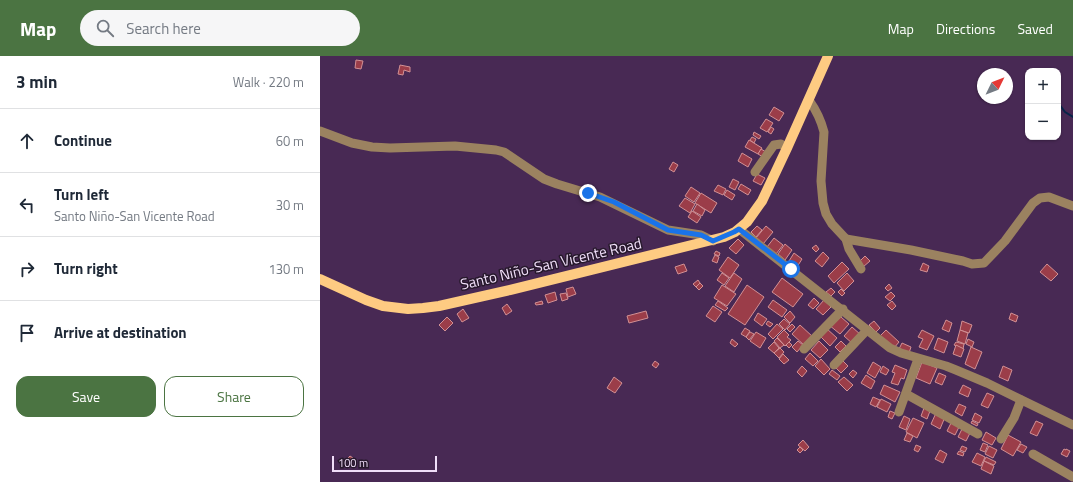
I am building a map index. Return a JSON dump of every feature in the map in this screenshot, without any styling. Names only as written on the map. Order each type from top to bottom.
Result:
[{"type":"main road","name":"Santo Niño-San Vicente Road","points":[[320,279],[383,306],[423,308],[439,306],[510,290],[713,241],[729,235],[739,229],[753,215],[762,201],[828,56]]},
{"type":"street","points":[[809,100],[818,113],[824,132],[821,181],[823,203],[826,214],[832,224],[846,239],[849,249],[861,270]]},
{"type":"street","points":[[320,131],[352,143],[372,147],[390,148],[455,146],[504,152],[544,179],[600,197],[668,230],[701,235],[713,241]]},
{"type":"street","points":[[756,172],[774,145],[781,144],[787,148]]},
{"type":"street","points":[[846,239],[918,252],[972,264],[984,263],[1005,241],[1033,203],[1040,198],[1049,198],[1073,206]]},
{"type":"street","points":[[739,229],[890,348],[918,359],[946,366],[987,383],[1073,425]]},
{"type":"street","points":[[804,349],[842,309]]},
{"type":"street","points":[[834,366],[867,330]]},
{"type":"street","points":[[899,412],[918,359]]},
{"type":"street","points":[[906,394],[978,434]]},
{"type":"street","points":[[1001,439],[1014,418],[1021,400]]},
{"type":"street","points":[[1033,454],[1073,477]]},
{"type":"building","points":[[356,60],[363,61],[361,69],[355,68]]},
{"type":"building","points":[[400,65],[410,67],[410,72],[404,70],[403,75],[398,74]]},
{"type":"building","points":[[774,107],[784,113],[779,121],[769,115]]},
{"type":"building","points":[[766,119],[773,123],[767,132],[760,128]]},
{"type":"building","points":[[771,127],[774,129],[771,134],[768,132]]},
{"type":"building","points":[[754,132],[761,136],[759,139],[753,135]]},
{"type":"building","points":[[752,137],[756,139],[754,143],[750,140]]},
{"type":"building","points":[[749,140],[762,148],[758,154],[745,147]]},
{"type":"building","points":[[761,149],[766,152],[763,157],[758,154]]},
{"type":"building","points":[[742,153],[752,159],[748,167],[738,161]]},
{"type":"building","points":[[673,162],[678,165],[674,172],[669,169]]},
{"type":"building","points":[[757,174],[765,178],[761,185],[753,181]]},
{"type":"building","points":[[733,179],[739,182],[735,190],[729,187]]},
{"type":"building","points":[[741,184],[751,190],[748,195],[738,189]]},
{"type":"building","points":[[718,185],[726,189],[723,195],[714,191]]},
{"type":"building","points":[[691,187],[700,193],[694,202],[685,196]]},
{"type":"building","points":[[727,190],[735,195],[732,200],[724,195]]},
{"type":"building","points":[[701,193],[717,203],[711,213],[695,203]]},
{"type":"building","points":[[685,198],[695,204],[690,213],[679,206]]},
{"type":"building","points":[[697,204],[705,210],[702,216],[693,211]]},
{"type":"building","points":[[692,211],[701,217],[697,223],[688,217]]},
{"type":"building","points":[[757,226],[762,230],[756,237],[751,232]]},
{"type":"building","points":[[766,226],[773,232],[763,244],[756,238]]},
{"type":"building","points":[[774,238],[783,245],[776,254],[767,247]]},
{"type":"building","points":[[738,239],[744,245],[736,254],[729,248]]},
{"type":"building","points":[[785,244],[792,250],[785,260],[778,254]]},
{"type":"building","points":[[816,245],[819,249],[816,252],[812,248]]},
{"type":"building","points":[[716,251],[720,253],[719,256],[714,254]]},
{"type":"building","points":[[823,252],[829,258],[822,267],[815,261]]},
{"type":"building","points":[[794,253],[802,259],[797,267],[789,261]]},
{"type":"building","points":[[715,255],[719,257],[717,263],[712,261]]},
{"type":"building","points":[[865,256],[870,261],[863,267],[859,262]]},
{"type":"building","points":[[728,257],[739,265],[730,278],[719,270]]},
{"type":"building","points":[[842,262],[849,269],[834,283],[828,276]]},
{"type":"building","points":[[923,263],[929,266],[927,272],[920,270]]},
{"type":"building","points":[[684,264],[687,271],[678,274],[675,267]]},
{"type":"building","points":[[1047,264],[1058,274],[1051,281],[1040,272]]},
{"type":"building","points":[[722,273],[729,278],[724,285],[717,280]]},
{"type":"building","points":[[734,273],[742,279],[734,292],[725,286]]},
{"type":"building","points":[[847,273],[854,281],[844,291],[837,283]]},
{"type":"building","points":[[782,278],[803,294],[793,307],[772,292]]},
{"type":"building","points":[[698,280],[700,283],[696,287],[693,284]]},
{"type":"building","points":[[700,283],[703,286],[699,290],[696,287]]},
{"type":"building","points":[[889,284],[892,288],[888,291],[885,288]]},
{"type":"building","points":[[722,285],[736,294],[727,306],[714,298]]},
{"type":"building","points":[[747,285],[764,297],[745,325],[728,314]]},
{"type":"building","points":[[573,287],[576,294],[568,297],[566,289]]},
{"type":"building","points":[[831,288],[835,292],[831,296],[826,292]]},
{"type":"building","points":[[841,289],[845,293],[842,296],[838,292]]},
{"type":"building","points":[[555,292],[557,300],[548,303],[545,295]]},
{"type":"building","points":[[891,292],[895,296],[890,301],[885,297]]},
{"type":"building","points":[[566,293],[568,299],[562,301],[560,294]]},
{"type":"building","points":[[814,298],[819,303],[813,309],[808,305]]},
{"type":"building","points":[[773,300],[787,310],[782,317],[768,307]]},
{"type":"building","points":[[824,300],[831,307],[823,315],[816,309]]},
{"type":"building","points":[[542,301],[543,304],[536,305],[535,303]]},
{"type":"building","points":[[718,301],[728,308],[725,311],[715,305]]},
{"type":"building","points":[[892,301],[896,306],[892,310],[887,305]]},
{"type":"building","points":[[507,304],[512,311],[506,315],[502,308]]},
{"type":"building","points":[[713,306],[722,312],[715,322],[706,316]]},
{"type":"building","points":[[463,309],[469,318],[462,322],[457,314]]},
{"type":"building","points":[[646,311],[648,318],[629,323],[627,316]]},
{"type":"building","points":[[790,311],[795,317],[790,323],[784,317]]},
{"type":"building","points":[[758,313],[767,319],[762,326],[754,320]]},
{"type":"building","points":[[1011,313],[1018,316],[1016,322],[1009,319]]},
{"type":"building","points":[[447,317],[453,323],[445,331],[439,325]]},
{"type":"building","points":[[841,317],[849,324],[840,334],[829,325]]},
{"type":"building","points":[[784,319],[790,324],[785,330],[779,324]]},
{"type":"building","points":[[946,320],[952,323],[949,332],[942,329]]},
{"type":"building","points":[[768,321],[773,324],[770,327],[766,324]]},
{"type":"building","points":[[874,321],[880,328],[876,332],[869,325]]},
{"type":"building","points":[[962,321],[972,325],[969,333],[960,330]]},
{"type":"building","points":[[777,324],[783,329],[773,339],[768,334]]},
{"type":"building","points":[[792,324],[795,327],[790,332],[787,329]]},
{"type":"building","points":[[800,325],[813,337],[805,346],[792,334]]},
{"type":"building","points":[[852,327],[861,335],[853,344],[844,336]]},
{"type":"building","points":[[745,328],[750,331],[746,337],[741,334]]},
{"type":"building","points":[[826,328],[837,338],[830,346],[819,335]]},
{"type":"building","points":[[784,330],[789,335],[787,337],[791,340],[785,346],[777,337]]},
{"type":"building","points":[[886,330],[899,342],[894,348],[880,336]]},
{"type":"building","points":[[922,330],[934,336],[927,350],[919,347],[923,339],[918,337]]},
{"type":"building","points":[[960,330],[968,333],[965,344],[957,341]]},
{"type":"building","points":[[750,332],[754,334],[749,340],[746,337]]},
{"type":"building","points":[[756,332],[766,338],[760,348],[750,341]]},
{"type":"building","points":[[777,338],[784,345],[780,348],[774,341]]},
{"type":"building","points":[[938,338],[948,342],[944,353],[934,349]]},
{"type":"building","points":[[732,339],[738,344],[735,347],[730,343]]},
{"type":"building","points":[[968,339],[974,342],[972,347],[966,344]]},
{"type":"building","points":[[798,341],[803,345],[797,352],[792,347]]},
{"type":"building","points":[[819,341],[828,350],[820,358],[811,350]]},
{"type":"building","points":[[841,341],[846,346],[840,352],[835,347]]},
{"type":"building","points":[[774,342],[779,348],[774,353],[768,348]]},
{"type":"building","points":[[789,342],[792,345],[789,348],[786,345]]},
{"type":"building","points":[[956,342],[964,344],[963,349],[954,345]]},
{"type":"building","points":[[902,343],[911,347],[909,353],[899,349]]},
{"type":"building","points":[[956,345],[964,349],[961,357],[953,354]]},
{"type":"building","points":[[971,347],[982,352],[975,369],[965,364]]},
{"type":"building","points":[[780,348],[784,352],[779,358],[774,353]]},
{"type":"building","points":[[810,353],[818,361],[813,366],[805,359]]},
{"type":"building","points":[[783,354],[789,360],[784,364],[779,359]]},
{"type":"building","points":[[821,359],[830,369],[824,375],[815,366]]},
{"type":"building","points":[[842,360],[848,366],[841,373],[835,367]]},
{"type":"building","points":[[655,361],[659,364],[656,368],[652,365]]},
{"type":"building","points":[[873,362],[881,367],[875,378],[867,373]]},
{"type":"building","points":[[922,362],[937,368],[930,384],[916,378]]},
{"type":"building","points":[[895,365],[907,370],[904,379],[901,378],[898,385],[891,383],[895,373],[892,372]]},
{"type":"building","points":[[802,366],[807,371],[802,377],[797,372]]},
{"type":"building","points":[[883,366],[889,370],[886,375],[880,372]]},
{"type":"building","points":[[1003,366],[1012,370],[1008,381],[999,377]]},
{"type":"building","points":[[832,370],[840,376],[837,380],[829,374]]},
{"type":"building","points":[[853,370],[857,373],[853,378],[849,374]]},
{"type":"building","points":[[939,373],[946,376],[942,385],[935,382]]},
{"type":"building","points":[[866,375],[875,381],[871,389],[861,383]]},
{"type":"building","points":[[614,377],[622,383],[615,393],[607,388]]},
{"type":"building","points":[[844,377],[853,385],[847,391],[838,382]]},
{"type":"building","points":[[884,385],[900,392],[895,402],[880,394]]},
{"type":"building","points":[[963,385],[971,389],[968,397],[959,393]]},
{"type":"building","points":[[987,393],[994,396],[988,408],[981,405]]},
{"type":"building","points":[[873,397],[880,400],[876,407],[870,404]]},
{"type":"building","points":[[881,399],[891,404],[887,412],[877,407]]},
{"type":"building","points":[[959,404],[966,407],[962,416],[955,412]]},
{"type":"building","points":[[924,408],[930,411],[927,419],[921,416]]},
{"type":"building","points":[[890,411],[895,413],[892,419],[888,417]]},
{"type":"building","points":[[936,413],[945,417],[940,429],[931,424]]},
{"type":"building","points":[[975,413],[982,417],[979,423],[972,420]]},
{"type":"building","points":[[904,416],[910,419],[906,430],[899,427]]},
{"type":"building","points":[[913,418],[924,423],[917,438],[906,432]]},
{"type":"building","points":[[952,421],[960,425],[955,435],[947,431]]},
{"type":"building","points":[[972,421],[978,424],[977,426],[971,423]]},
{"type":"building","points":[[1036,421],[1043,424],[1037,436],[1030,433]]},
{"type":"building","points":[[962,429],[970,433],[966,441],[958,437]]},
{"type":"building","points":[[986,432],[996,438],[992,445],[982,440]]},
{"type":"building","points":[[907,433],[913,436],[910,442],[904,440]]},
{"type":"building","points":[[1008,435],[1021,442],[1013,456],[1001,449]]},
{"type":"building","points":[[803,440],[809,447],[805,451],[798,445]]},
{"type":"building","points":[[983,443],[988,445],[985,452],[980,450]]},
{"type":"building","points":[[1021,444],[1027,447],[1023,453],[1017,450]]},
{"type":"building","points":[[916,445],[921,447],[918,452],[914,450]]},
{"type":"building","points":[[962,446],[967,448],[965,452],[960,450]]},
{"type":"building","points":[[989,446],[997,450],[993,458],[985,454]]},
{"type":"building","points":[[800,447],[803,450],[800,453],[797,450]]},
{"type":"building","points":[[1064,449],[1070,451],[1067,457],[1061,454]]},
{"type":"building","points":[[940,450],[947,454],[943,463],[935,459]]},
{"type":"building","points":[[959,451],[964,453],[963,456],[957,454]]},
{"type":"building","points":[[977,453],[985,457],[981,466],[972,462]]},
{"type":"building","points":[[350,456],[353,458],[349,462],[347,459]]},
{"type":"building","points":[[986,457],[996,462],[994,465],[984,461]]},
{"type":"building","points":[[984,461],[994,466],[991,474],[981,469]]},
{"type":"waterway","points":[[1061,107],[1065,112],[1073,117]]},
{"type":"route","points":[[588,193],[614,202],[674,232],[701,235],[713,241],[739,229],[791,269]]}]
